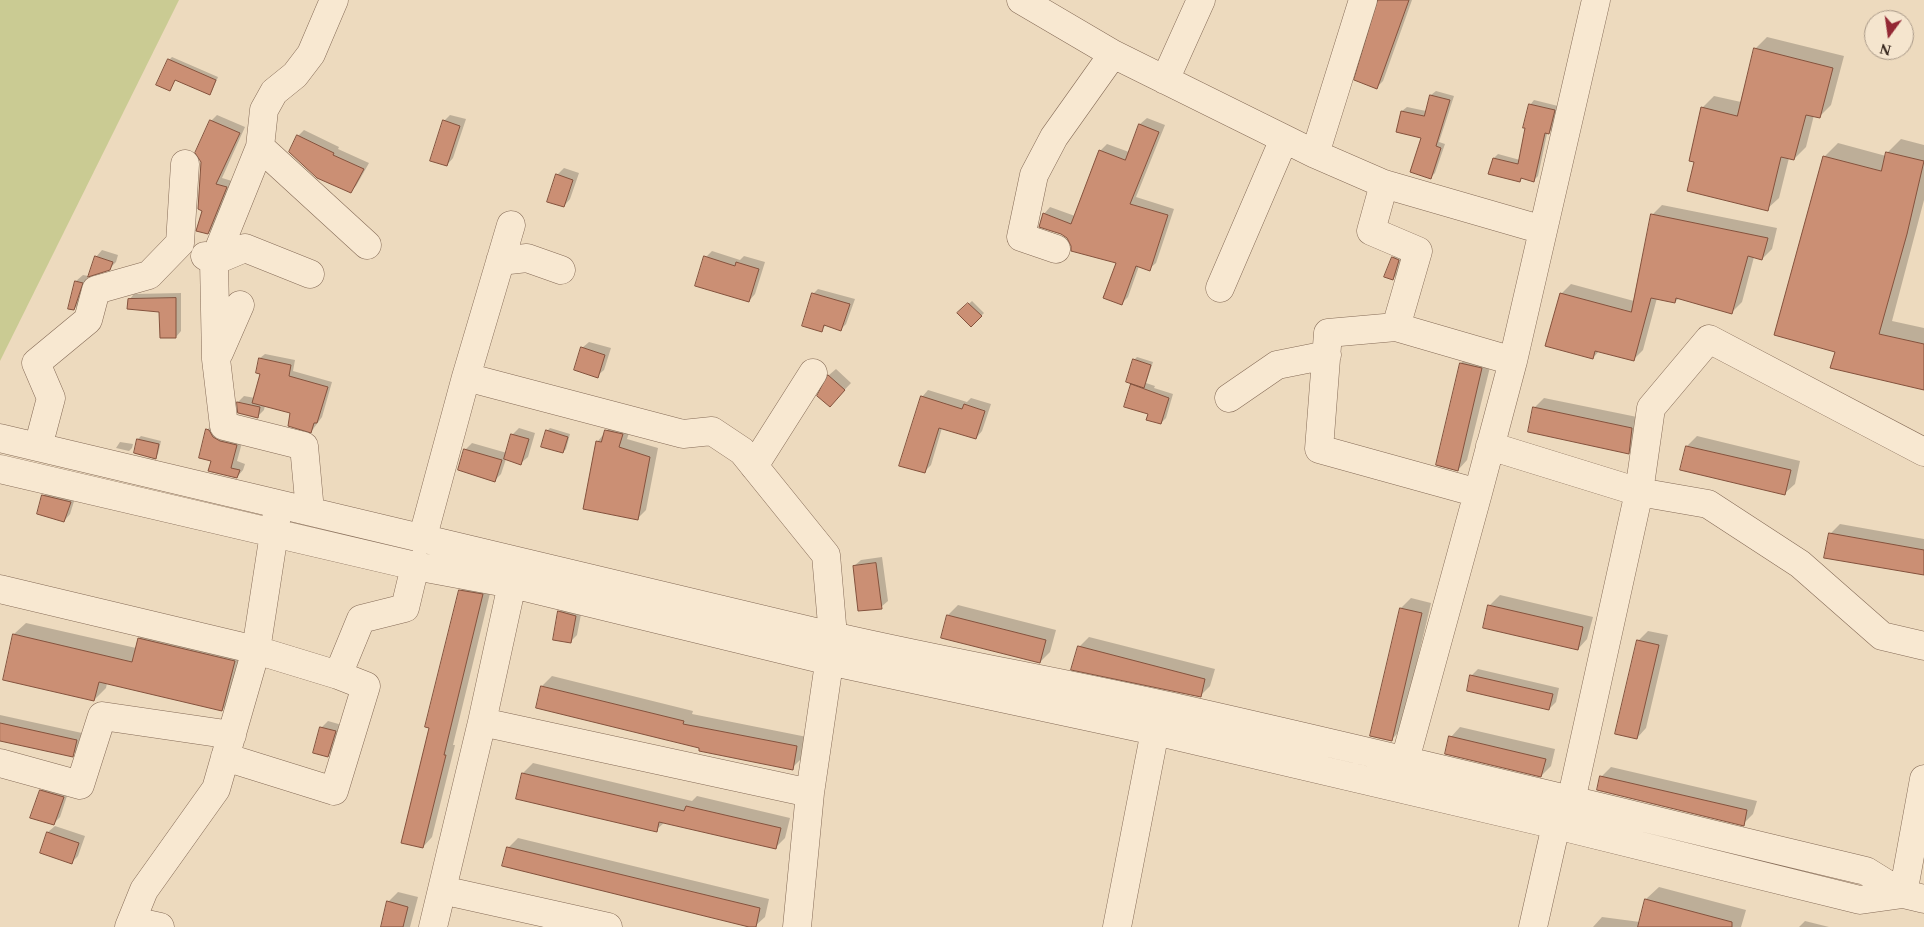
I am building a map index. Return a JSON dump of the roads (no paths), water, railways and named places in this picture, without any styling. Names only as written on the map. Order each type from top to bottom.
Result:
[{"type":"street","points":[[310,511],[304,446],[224,426],[216,358],[214,261],[260,147],[264,110],[274,92],[295,75],[311,54],[334,0]]},
{"type":"street","points":[[1021,0],[1113,54],[1315,154],[1384,184],[1543,230]]},
{"type":"street","points":[[1165,80],[1201,0]]},
{"type":"street","points":[[1315,154],[1363,0]]},
{"type":"street","points":[[1405,760],[1513,360],[1596,0]]},
{"type":"street","points":[[1056,249],[1021,237],[1034,175],[1054,137],[1113,54]]},
{"type":"street","points":[[1220,288],[1284,139]]},
{"type":"street","points":[[260,147],[366,245]]},
{"type":"street","points":[[38,447],[51,398],[36,363],[88,320],[96,290],[149,275],[180,243],[185,164]]},
{"type":"street","points":[[1384,184],[1371,231],[1418,251],[1396,327]]},
{"type":"street","points":[[422,540],[466,377],[511,225]]},
{"type":"street","points":[[180,243],[214,261]]},
{"type":"street","points":[[214,261],[245,248],[310,274]]},
{"type":"street","points":[[500,261],[527,258],[561,270]]},
{"type":"street","points":[[216,358],[240,305]]},
{"type":"street","points":[[1478,494],[1319,449],[1328,333],[1396,327],[1513,360]]},
{"type":"street","points":[[1571,801],[1639,492],[1651,408],[1708,339],[1924,452]]},
{"type":"street","points":[[1229,398],[1277,365],[1327,355]]},
{"type":"street","points":[[754,466],[813,374]]},
{"type":"street","points":[[466,377],[683,434],[712,431],[742,451],[826,555],[831,648],[810,793],[797,927]]},
{"type":"street","points":[[0,438],[310,511],[1155,731],[1556,825],[1860,900],[1914,896]]},
{"type":"street","points":[[1490,446],[1639,492],[1708,504],[1800,564],[1882,636],[1924,646]]},
{"type":"street","points":[[0,469],[415,566],[831,648],[1167,705],[1866,870],[1914,896]]},
{"type":"street","points":[[160,927],[131,924],[144,890],[216,789],[256,650],[278,504]]},
{"type":"street","points":[[338,675],[361,619],[405,608],[415,566]]},
{"type":"street","points":[[433,927],[482,722],[512,584]]},
{"type":"street","points":[[0,589],[256,650],[338,675],[366,686],[334,791],[229,746],[102,716],[80,786],[0,763]]},
{"type":"street","points":[[482,722],[810,793]]},
{"type":"street","points":[[1117,927],[1155,731]]},
{"type":"street","points":[[1914,896],[1924,779]]},
{"type":"street","points":[[1533,927],[1556,825]]},
{"type":"street","points":[[442,890],[608,927]]}]
